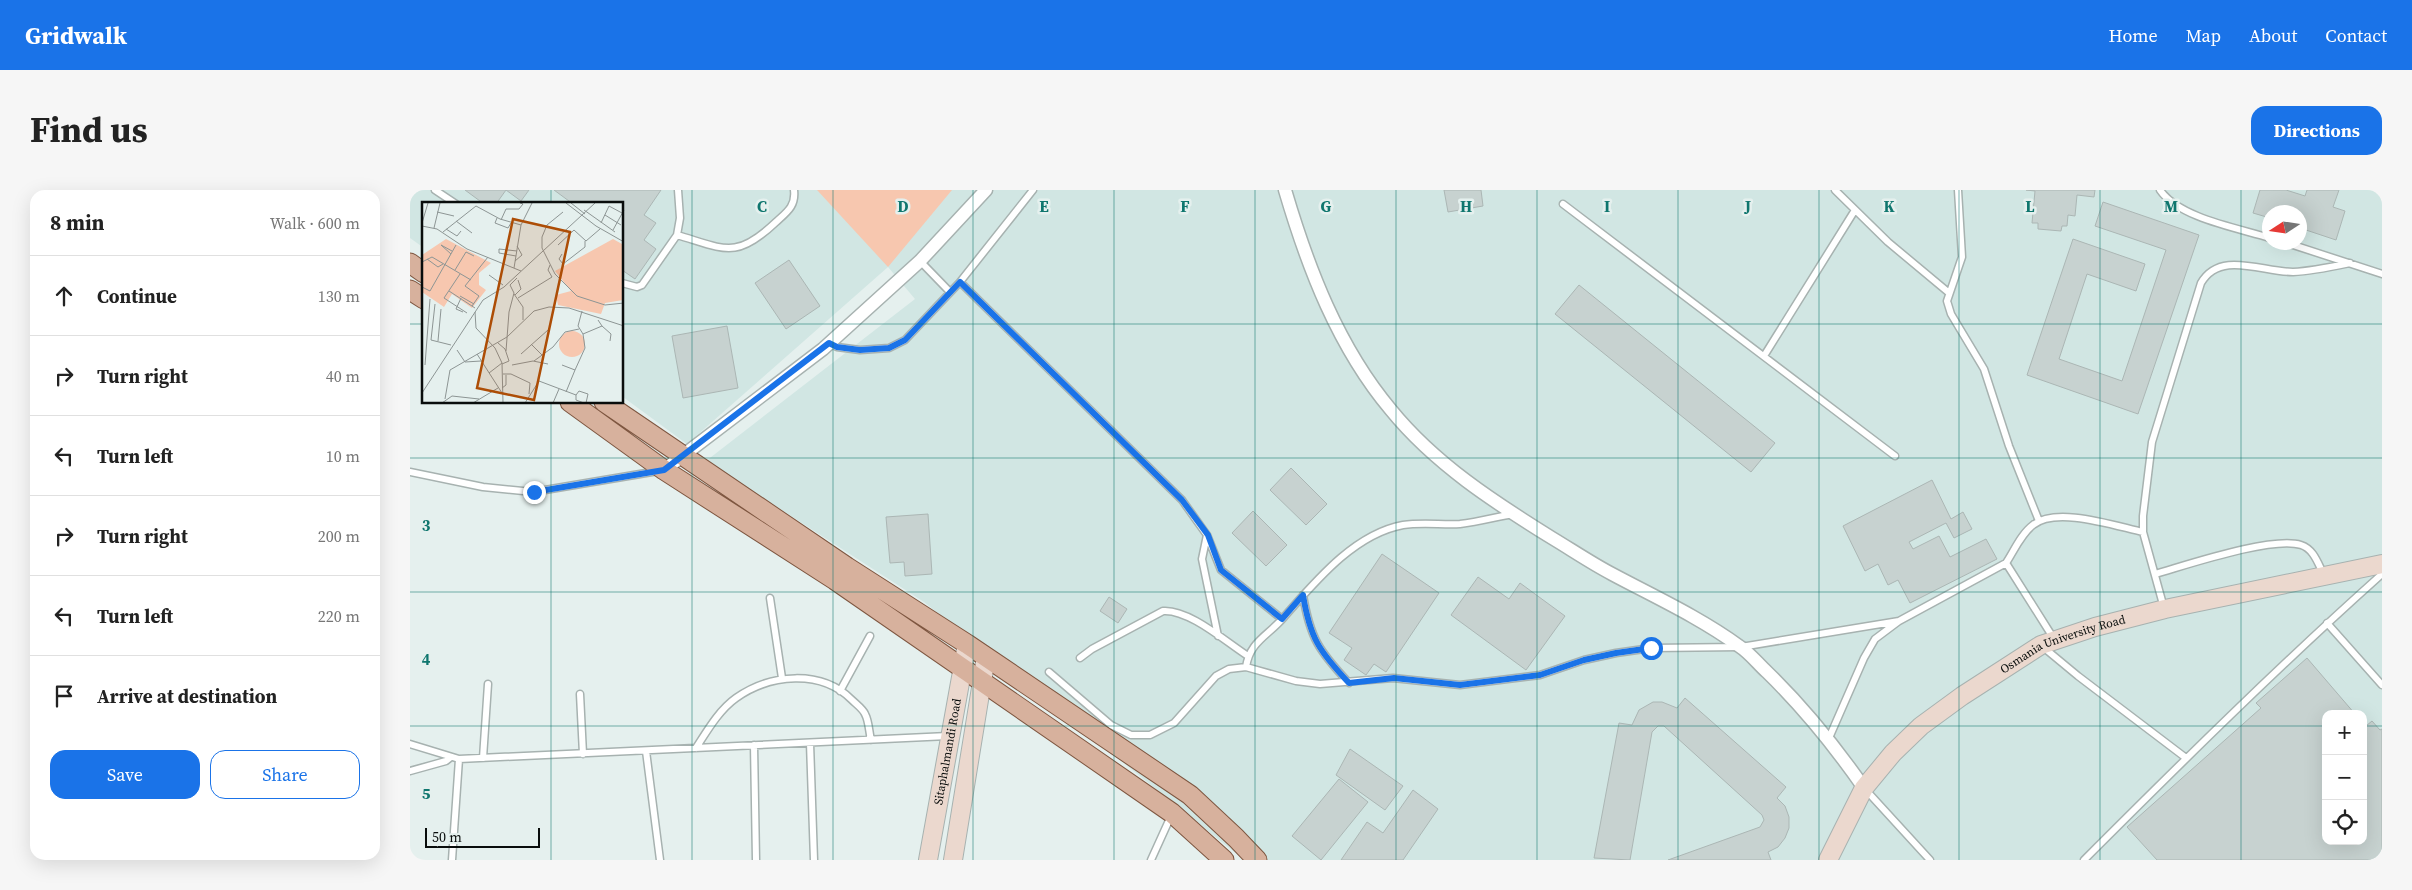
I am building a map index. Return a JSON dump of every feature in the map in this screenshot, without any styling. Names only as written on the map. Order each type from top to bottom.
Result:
[{"type":"main road","points":[[410,263],[422,272]]},
{"type":"main road","points":[[410,290],[422,298]]},
{"type":"main road","points":[[573,404],[664,470],[835,580],[1172,813],[1224,860]]},
{"type":"main road","points":[[607,404],[847,567],[967,644],[1190,795],[1257,860]]},
{"type":"main road","name":"Osmania University Road","points":[[1828,860],[1864,788],[1893,753],[1921,726],[1989,677],[2048,642],[2095,627],[2164,610],[2382,564]]},
{"type":"main road","name":"Sitaphalmandi Road","points":[[928,860],[967,644]]},
{"type":"main road","name":"Sitaphalmandi Road","points":[[953,860],[986,657]]},
{"type":"street","points":[[664,470],[829,343],[920,262],[986,190]]},
{"type":"street","points":[[1285,190],[1302,247],[1321,293],[1346,345],[1390,410],[1441,461],[1513,514],[1611,573],[1684,610],[1741,647],[1781,686],[1829,738],[1864,788]]},
{"type":"lane","points":[[435,190],[453,202]]},
{"type":"lane","points":[[624,284],[637,287],[642,286],[676,235],[680,218],[678,190]]},
{"type":"lane","points":[[676,235],[720,248],[733,249],[748,245],[759,238],[792,206],[794,190]]},
{"type":"lane","points":[[829,343],[837,347],[860,350],[889,348],[905,340],[960,282],[1033,190]]},
{"type":"lane","points":[[1835,190],[1888,242],[1948,292]]},
{"type":"lane","points":[[1958,190],[1962,257],[1960,270],[1948,292],[1947,300],[1952,314],[1984,369],[2010,446],[2039,521]]},
{"type":"lane","points":[[2160,190],[2166,199],[2182,210],[2262,235]]},
{"type":"lane","points":[[1563,204],[1895,456]]},
{"type":"lane","points":[[1764,356],[1855,210]]},
{"type":"lane","points":[[2307,249],[2382,274]]},
{"type":"lane","points":[[920,262],[950,292]]},
{"type":"lane","points":[[2164,610],[2143,532],[2142,516],[2152,442],[2201,283],[2207,273],[2227,264],[2291,272],[2310,271],[2350,263]]},
{"type":"lane","points":[[960,282],[1182,500],[1208,535],[1221,570],[1282,619]]},
{"type":"lane","points":[[410,472],[483,487],[534,492],[664,470]]},
{"type":"lane","points":[[1246,667],[1248,656],[1256,643],[1282,619],[1303,595],[1343,557],[1383,531],[1404,525],[1461,524],[1513,514]]},
{"type":"lane","points":[[1829,738],[1875,639],[1899,621],[2006,563],[2028,530],[2045,517],[2056,516],[2143,532]]},
{"type":"lane","points":[[1208,535],[1202,559],[1218,636]]},
{"type":"lane","points":[[2154,574],[2276,542],[2302,545],[2313,553],[2324,576]]},
{"type":"lane","points":[[2006,563],[2048,642],[2078,676],[2186,758]]},
{"type":"lane","points":[[2084,860],[2186,758],[2382,574]]},
{"type":"lane","points":[[1303,595],[1307,622],[1315,641],[1325,656],[1349,683]]},
{"type":"lane","points":[[770,598],[782,678]]},
{"type":"lane","points":[[1080,658],[1092,649],[1163,611],[1176,611],[1184,614],[1248,656]]},
{"type":"lane","points":[[1049,672],[1111,725],[1131,735],[1150,735],[1174,723],[1216,676],[1229,669],[1246,667],[1312,683],[1349,683],[1394,678],[1460,685],[1540,675],[1584,660],[1616,653],[1651,648],[1741,647],[1899,621]]},
{"type":"lane","points":[[2327,624],[2382,685]]},
{"type":"lane","points":[[840,691],[870,636]]},
{"type":"lane","points":[[696,748],[717,717],[735,698],[754,688],[782,678],[807,678],[826,683],[840,691],[865,713],[871,740]]},
{"type":"lane","points":[[483,758],[488,684]]},
{"type":"lane","points":[[580,694],[583,754]]},
{"type":"lane","points":[[410,744],[459,759],[949,736]]},
{"type":"lane","points":[[810,743],[814,860]]},
{"type":"lane","points":[[754,745],[756,860]]},
{"type":"lane","points":[[646,751],[660,860]]},
{"type":"lane","points":[[410,771],[446,761],[451,757]]},
{"type":"lane","points":[[452,860],[459,759]]},
{"type":"lane","points":[[1864,788],[1930,860]]},
{"type":"lane","points":[[1151,860],[1172,813]]},
{"type":"shaded area","points":[[410,190],[2382,190],[2382,860],[1244,860],[924,602],[706,461],[915,299],[888,267],[687,444],[624,398],[624,202],[422,202],[422,247],[410,238]]},
{"type":"shaded area","points":[[817,190],[952,190],[888,267]]},
{"type":"building","points":[[465,190],[506,190],[497,202],[481,202]]},
{"type":"building","points":[[506,190],[529,190],[521,201]]},
{"type":"building","points":[[554,190],[661,190],[644,215],[656,223],[644,240],[656,249],[635,279],[624,271],[624,202],[570,202]]},
{"type":"building","points":[[1444,190],[1481,190],[1483,206],[1448,212]]},
{"type":"building","points":[[2026,190],[2095,190],[2094,197],[2077,195],[2075,216],[2068,215],[2067,226],[2062,226],[2061,231],[2038,229],[2038,223],[2032,223],[2035,191]]},
{"type":"building","points":[[2260,190],[2286,190],[2305,196],[2307,190],[2339,190],[2333,207],[2345,211],[2336,240],[2307,230],[2307,205],[2262,205],[2262,216],[2253,213]]},
{"type":"building","points":[[2103,202],[2199,235],[2138,414],[2027,375],[2073,239],[2145,264],[2136,291],[2087,274],[2059,359],[2122,381],[2166,250],[2095,226]]},
{"type":"building","points":[[789,260],[820,306],[786,329],[755,283]]},
{"type":"building","points":[[1579,285],[1775,443],[1751,472],[1555,314]]},
{"type":"building","points":[[727,326],[738,388],[683,398],[672,336]]},
{"type":"building","points":[[1291,468],[1327,504],[1306,525],[1270,490]]},
{"type":"building","points":[[1932,480],[1951,519],[1963,512],[1972,529],[1954,538],[1946,523],[1909,542],[1913,549],[1939,536],[1950,557],[1986,539],[1997,559],[1910,603],[1898,580],[1888,585],[1878,564],[1865,571],[1843,526]]},
{"type":"building","points":[[1253,511],[1287,545],[1266,566],[1232,533]]},
{"type":"building","points":[[928,514],[932,574],[905,576],[904,562],[890,563],[886,517]]},
{"type":"building","points":[[1382,554],[1439,593],[1386,672],[1374,664],[1366,675],[1344,660],[1352,648],[1329,633]]},
{"type":"building","points":[[1478,577],[1509,599],[1520,583],[1565,616],[1526,670],[1451,615]]},
{"type":"building","points":[[1109,597],[1127,609],[1118,623],[1100,611]]},
{"type":"building","points":[[2307,658],[2352,710],[2322,710],[2322,845],[2367,845],[2367,725],[2372,721],[2380,730],[2382,729],[2382,860],[2157,860],[2127,827],[2261,708],[2256,703]]},
{"type":"building","points":[[1685,698],[1786,787],[1777,798],[1785,806],[1789,817],[1789,828],[1785,838],[1778,847],[1768,852],[1771,860],[1668,860],[1760,827],[1764,820],[1762,815],[1664,726],[1658,726],[1652,732],[1630,860],[1594,858],[1619,723],[1632,725],[1639,710],[1653,702],[1662,702],[1677,708]]},
{"type":"building","points":[[1350,749],[1403,786],[1385,810],[1336,775]]},
{"type":"building","points":[[1339,779],[1368,802],[1321,860],[1292,836]]},
{"type":"building","points":[[1413,790],[1438,809],[1403,860],[1341,860],[1367,822],[1383,833]]},
{"type":"route","points":[[534,492],[664,470],[829,343],[837,347],[877,350],[889,348],[905,340],[960,282],[1182,500],[1208,535],[1221,570],[1282,619],[1303,595],[1307,622],[1315,641],[1325,656],[1349,683],[1394,678],[1460,685],[1540,675],[1584,660],[1651,648]]}]
